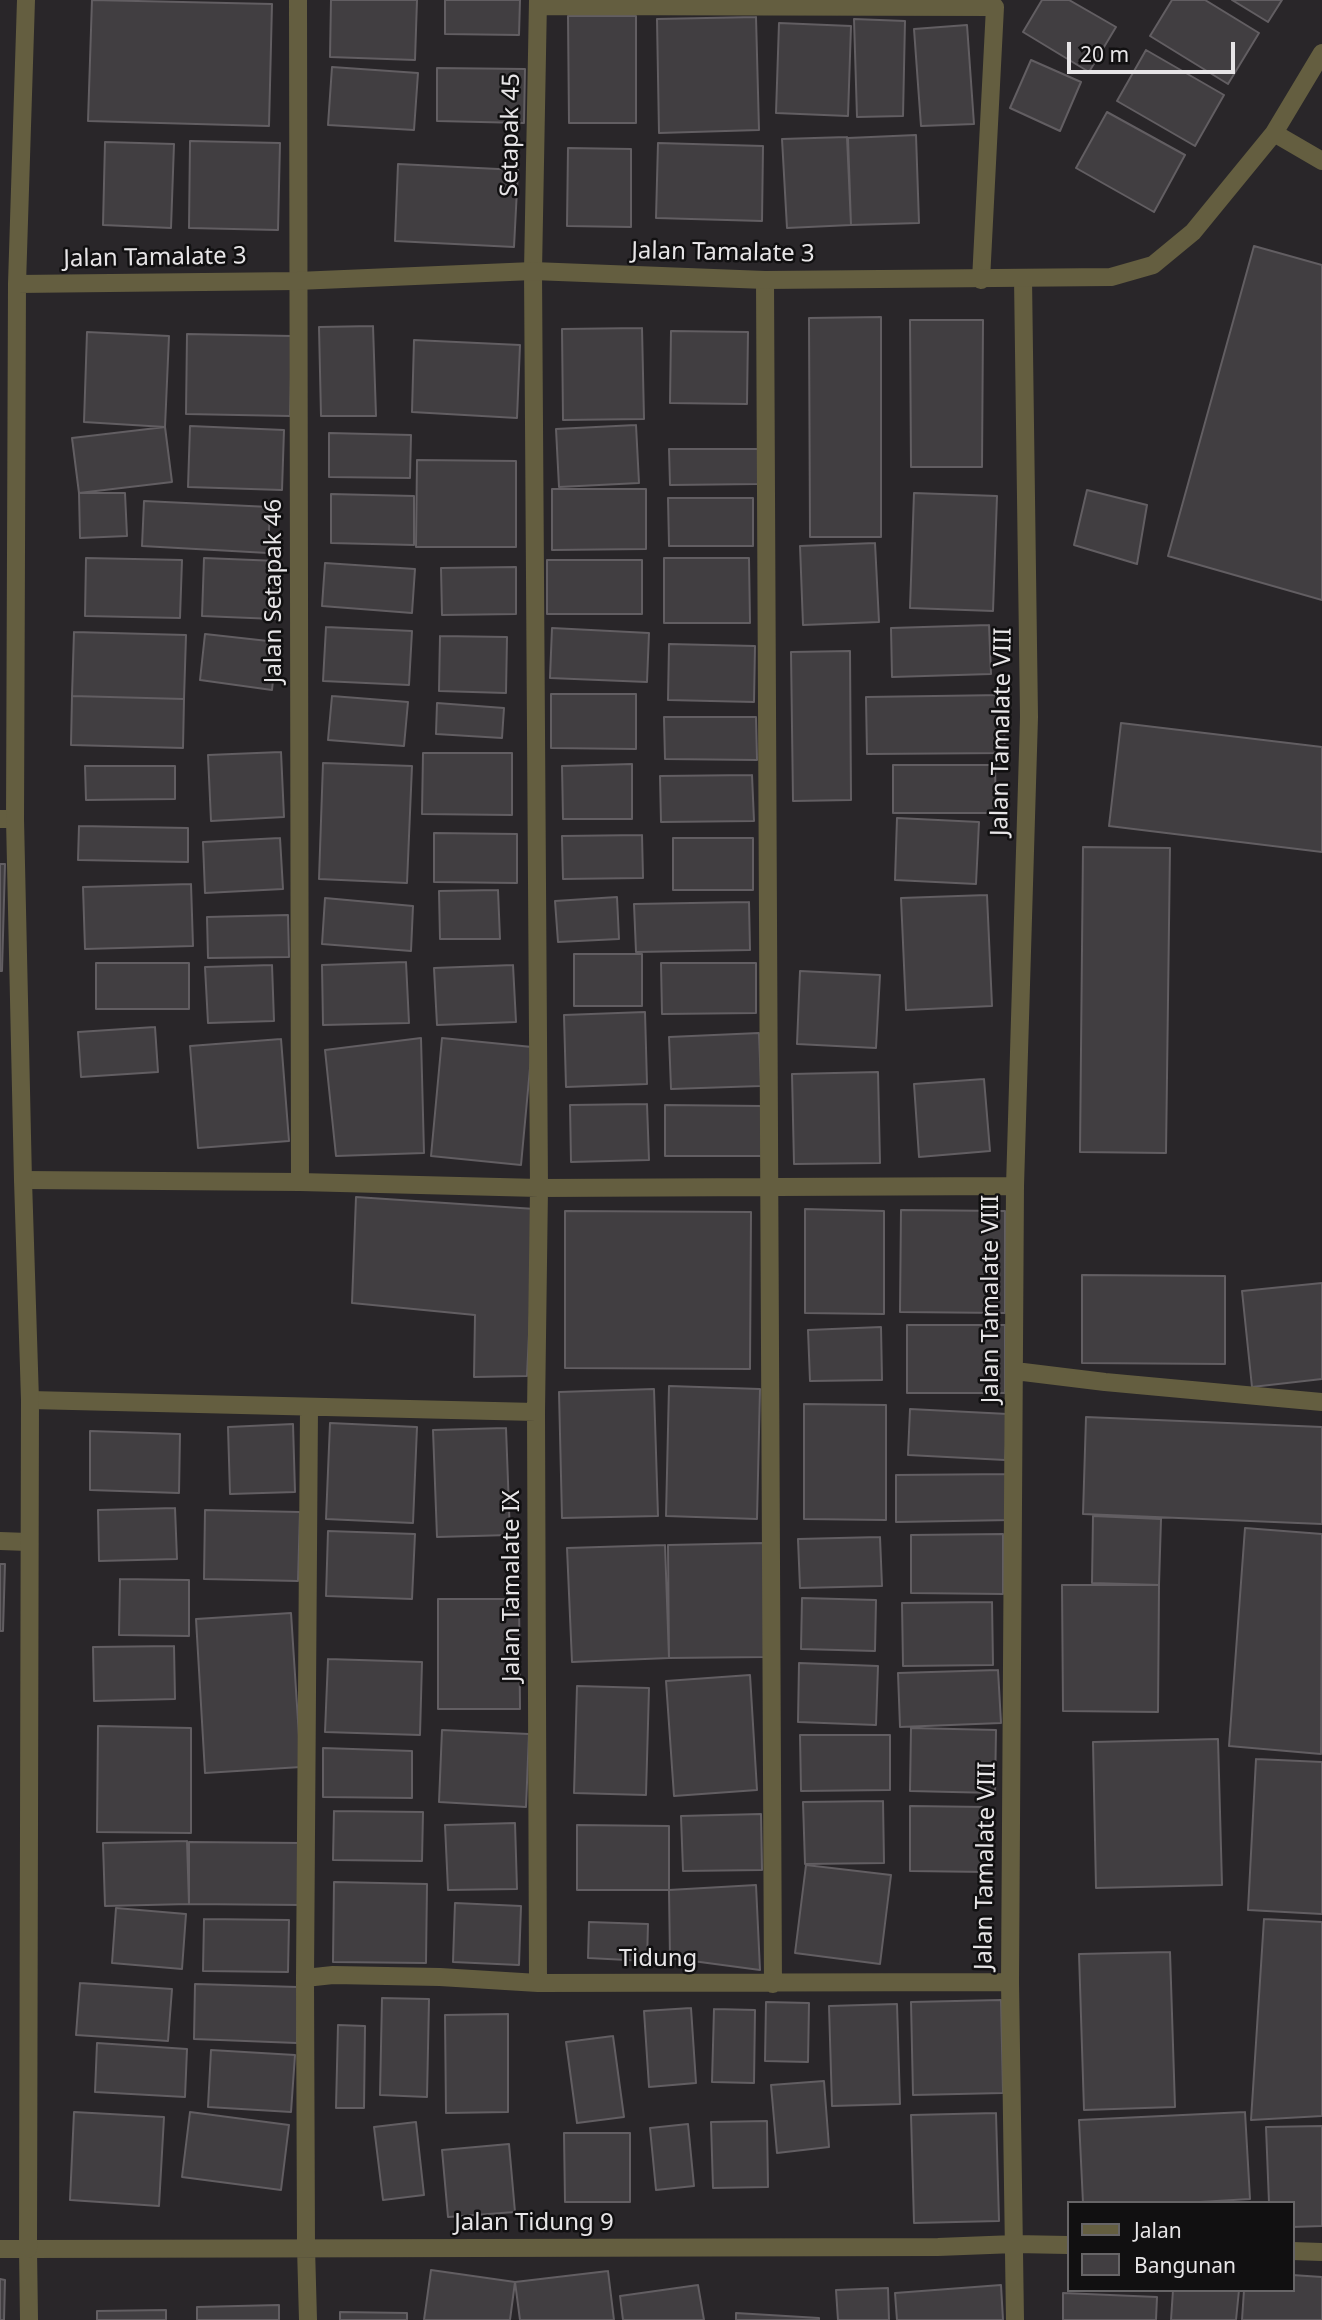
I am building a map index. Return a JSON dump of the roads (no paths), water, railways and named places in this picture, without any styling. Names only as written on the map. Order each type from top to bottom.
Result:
[{"type":"street","points":[[26,0],[17,284],[8,819],[30,1400],[29,2320]]},
{"type":"street","name":"Jalan Setapak 46","points":[[298,0],[300,1182]]},
{"type":"street","points":[[538,3],[997,3],[981,280]]},
{"type":"street","name":"Setapak 45","points":[[538,3],[533,271],[539,1188]]},
{"type":"street","name":"Jalan Tamalate 3","points":[[17,284],[297,281],[533,271],[765,280],[1111,277],[1153,265],[1193,232],[1274,133],[1322,53]]},
{"type":"street","points":[[1274,133],[1322,161]]},
{"type":"street","name":"Jalan Tamalate VIII","points":[[1015,2320],[1010,1982],[1016,1186],[1029,717],[1023,278]]},
{"type":"street","points":[[765,280],[773,1984]]},
{"type":"street","points":[[23,1180],[300,1182],[539,1188],[1016,1186]]},
{"type":"street","name":"Jalan Tamalate IX","points":[[538,1983],[536,1412],[539,1188]]},
{"type":"street","points":[[1015,1371],[1322,1402]]},
{"type":"street","points":[[30,1400],[536,1412]]},
{"type":"street","points":[[308,2320],[306,1978],[309,1407]]},
{"type":"street","points":[[0,1541],[28,1542]]},
{"type":"street","name":"Tidung","points":[[306,1978],[332,1975],[440,1977],[538,1983],[1010,1982]]},
{"type":"street","name":"Jalan Tidung 9","points":[[0,2249],[938,2248],[1015,2244],[1066,2245]]},
{"type":"street","points":[[1294,2251],[1322,2252]]}]
